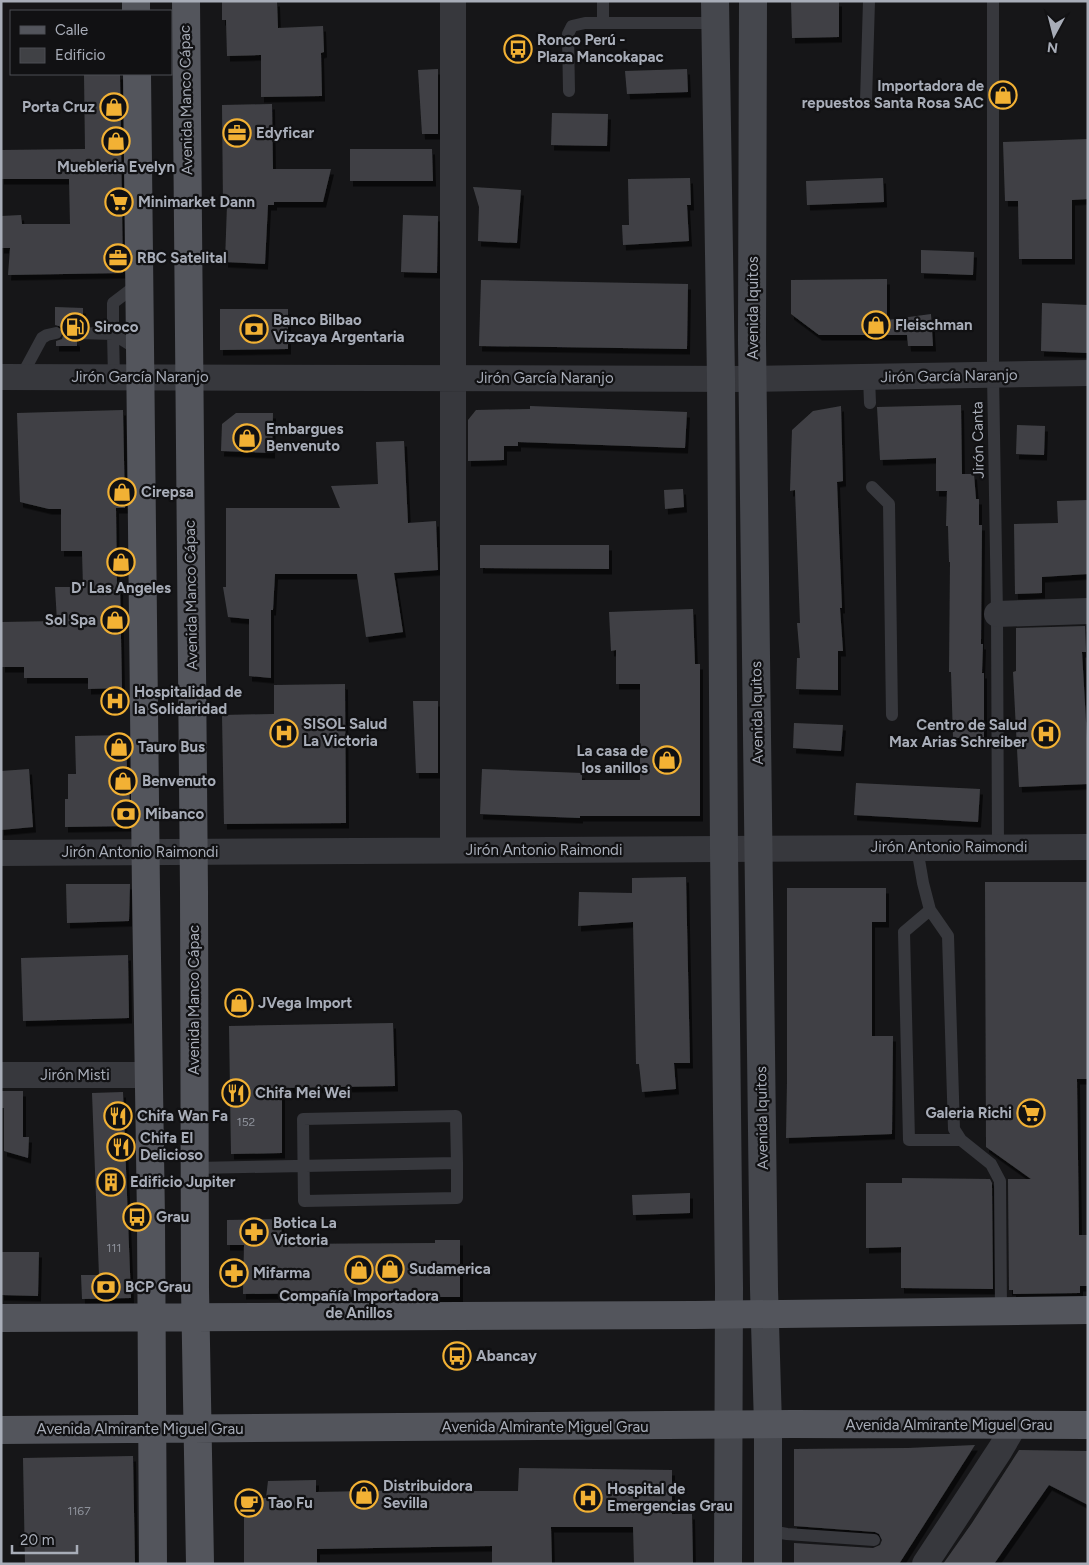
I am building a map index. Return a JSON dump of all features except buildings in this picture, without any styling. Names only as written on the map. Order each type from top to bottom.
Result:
[{"type":"main road","name":"Avenida Manco Cápac","points":[[186,1],[194,852],[196,1329],[200,1564]]},
{"type":"main road","name":"Avenida Iquitos","points":[[753,1],[753,379],[758,848],[768,1419],[768,1564]]},
{"type":"main road","points":[[715,12],[721,379],[730,1420],[728,1564]]},
{"type":"main road","points":[[137,75],[140,282],[132,368],[149,1076],[153,1564]]},
{"type":"main road","points":[[1,1318],[152,1330],[766,1322],[1001,1311],[1088,1310]]},
{"type":"main road","name":"Avenida Almirante Miguel Grau","points":[[1,1430],[153,1424],[768,1419],[1014,1426],[1088,1425]]},
{"type":"street","points":[[453,1],[453,850]]},
{"type":"street","name":"Jirón García Naranjo","points":[[11,377],[132,368],[189,378],[753,379],[1088,373]]},
{"type":"street","points":[[997,614],[1088,611]]},
{"type":"street","name":"Jirón Antonio Raimondi","points":[[1,853],[1088,847]]},
{"type":"street","name":"Jirón Misti","points":[[1,1075],[149,1076]]},
{"type":"street","points":[[925,1564],[1014,1426]]},
{"type":"lane","points":[[603,1],[603,23]]},
{"type":"lane","points":[[866,101],[869,1]]},
{"type":"lane","name":"Jirón Canta","points":[[993,1],[993,374],[998,847]]},
{"type":"lane","points":[[569,91],[568,34],[572,26],[585,23],[603,23],[715,12]]},
{"type":"lane","points":[[132,368],[113,334],[113,303],[140,282]]},
{"type":"lane","points":[[11,377],[42,338],[56,333]]},
{"type":"lane","points":[[77,333],[113,334]]},
{"type":"lane","points":[[113,334],[132,368]]},
{"type":"lane","points":[[869,378],[870,403]]},
{"type":"lane","points":[[872,487],[889,504],[892,715]]},
{"type":"lane","points":[[918,848],[930,910],[948,936],[954,1129],[961,1140],[991,1164],[1000,1181],[1001,1311]]},
{"type":"lane","points":[[930,910],[904,932],[909,1140],[961,1140]]},
{"type":"lane","points":[[456,1116],[457,1198],[304,1201],[304,1166],[303,1119],[456,1116]]},
{"type":"lane","points":[[195,1168],[457,1163]]},
{"type":"lane","points":[[768,1527],[776,1532],[787,1534],[874,1540]]},
{"type":"place","name":"Ronco Perú - Plaza Mancokapac","points":[[518,49]]},
{"type":"place","name":"Importadora de repuestos Santa Rosa SAC","points":[[1003,95]]},
{"type":"place","name":"Porta Cruz","points":[[114,107]]},
{"type":"place","name":"Edyficar","points":[[237,133]]},
{"type":"place","name":"Muebleria Evelyn","points":[[116,141]]},
{"type":"place","name":"Minimarket Dann","points":[[119,202]]},
{"type":"place","name":"RBC Satelital","points":[[118,258]]},
{"type":"place","name":"Fleischman","points":[[876,325]]},
{"type":"place","name":"Siroco","points":[[75,327]]},
{"type":"place","name":"Banco Bilbao Vizcaya Argentaria","points":[[254,329]]},
{"type":"place","name":"Embargues Benvenuto","points":[[247,438]]},
{"type":"place","name":"Cirepsa","points":[[122,492]]},
{"type":"place","name":"D' Las Angeles","points":[[121,562]]},
{"type":"place","name":"Sol Spa","points":[[115,620]]},
{"type":"place","name":"Hospitalidad de la Solidaridad","points":[[115,701]]},
{"type":"place","name":"SISOL Salud La Victoria","points":[[284,733]]},
{"type":"place","name":"Centro de Salud Max Arias Schreiber","points":[[1046,734]]},
{"type":"place","name":"Tauro Bus","points":[[119,747]]},
{"type":"place","name":"La casa de los anillos","points":[[667,760]]},
{"type":"place","name":"Benvenuto","points":[[123,781]]},
{"type":"place","name":"Mibanco","points":[[126,814]]},
{"type":"place","name":"JVega Import","points":[[239,1003]]},
{"type":"place","name":"Chifa Mei Wei","points":[[236,1093]]},
{"type":"place","name":"Galeria Richi","points":[[1031,1113]]},
{"type":"place","name":"Chifa Wan Fa","points":[[118,1116]]},
{"type":"place","name":"Chifa El Delicioso","points":[[121,1147]]},
{"type":"place","name":"Edificio Jupiter","points":[[111,1182]]},
{"type":"place","name":"Grau","points":[[137,1217]]},
{"type":"place","name":"Botica La Victoria","points":[[254,1232]]},
{"type":"place","name":"Sudamerica","points":[[390,1269]]},
{"type":"place","name":"Compañía Importadora de Anillos","points":[[359,1270]]},
{"type":"place","name":"Mifarma","points":[[234,1273]]},
{"type":"place","name":"BCP Grau","points":[[106,1287]]},
{"type":"place","name":"Abancay","points":[[457,1356]]},
{"type":"place","name":"Distribuidora Sevilla","points":[[364,1495]]},
{"type":"place","name":"Hospital de Emergencias Grau","points":[[588,1498]]},
{"type":"place","name":"Tao Fu","points":[[249,1503]]}]
